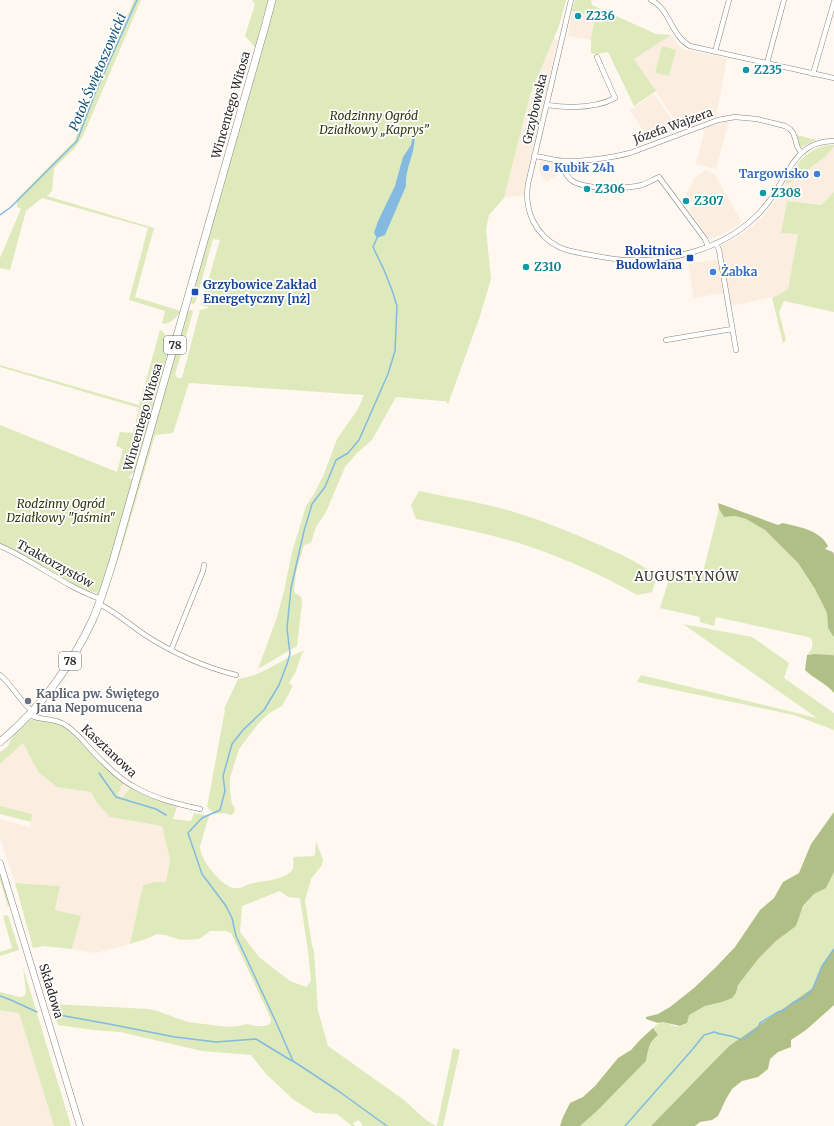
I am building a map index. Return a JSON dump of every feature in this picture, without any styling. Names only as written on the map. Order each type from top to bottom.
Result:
[{"type":"main road","name":"Wincentego Witosa","points":[[0,742],[30,713],[50,690],[70,662],[100,601],[129,506],[272,0]]},
{"type":"main road","name":"Składowa","points":[[0,863],[80,1126]]},
{"type":"street","name":"Grzybowska","points":[[571,0],[528,184],[526,196],[533,222],[545,237],[559,247],[618,260],[668,257],[685,254],[708,246]]},
{"type":"street","points":[[715,52],[729,0]]},
{"type":"street","points":[[767,63],[784,0]]},
{"type":"street","points":[[653,1],[661,8],[676,34],[682,41],[690,46],[834,78]]},
{"type":"street","points":[[813,74],[834,2]]},
{"type":"street","points":[[547,104],[570,107],[591,106],[615,98],[597,57]]},
{"type":"street","name":"Józefa Wajzera","points":[[534,156],[560,160],[591,159],[625,154],[729,117],[756,119],[785,126],[793,133],[800,153]]},
{"type":"street","points":[[560,160],[566,174],[570,179],[578,183],[608,188],[641,185],[660,176],[705,239],[708,246],[727,238],[754,219],[772,197],[800,153],[814,145],[827,141],[834,141]]},
{"type":"street","points":[[716,243],[719,250],[736,350]]},
{"type":"street","points":[[666,340],[732,329]]},
{"type":"street","name":"Traktorzystów","points":[[0,546],[19,555],[100,601],[108,609],[144,635],[171,650],[222,671],[236,675]]},
{"type":"street","points":[[171,650],[204,565]]},
{"type":"street","points":[[0,675],[26,705],[30,713]]},
{"type":"street","name":"Kasztanowa","points":[[30,713],[35,717],[55,720],[68,727],[107,766],[126,782],[136,788],[169,801],[200,809]]},
{"type":"shaded area","points":[[572,11],[595,16],[591,40],[568,36]]},
{"type":"shaded area","points":[[671,35],[682,49],[727,58],[716,117],[681,129],[634,59]]},
{"type":"shaded area","points":[[554,38],[558,40],[524,188],[524,195],[504,198],[530,95]]},
{"type":"shaded area","points":[[654,94],[679,130],[650,141],[630,110]]},
{"type":"shaded area","points":[[729,121],[716,169],[696,164],[705,128]]},
{"type":"shaded area","points":[[834,147],[834,192],[821,205],[787,201],[781,233],[798,233],[788,289],[773,297],[730,306],[720,246],[736,238],[752,227],[766,213],[786,182],[788,184],[825,157]]},
{"type":"shaded area","points":[[540,160],[554,163],[560,173],[546,182],[539,171]]},
{"type":"shaded area","points":[[706,170],[715,175],[742,222],[728,231],[709,239],[689,210],[694,206],[685,194],[694,178]]},
{"type":"shaded area","points":[[717,259],[723,293],[694,298],[688,264]]},
{"type":"shaded area","points":[[23,742],[38,772],[57,787],[91,792],[97,803],[110,817],[162,826],[170,860],[166,882],[155,882],[143,885],[130,944],[95,953],[72,949],[81,916],[55,910],[60,886],[15,883],[0,837],[0,819],[30,827],[32,814],[0,806],[0,764]]},
{"type":"shaded area","points":[[124,783],[131,787],[122,798],[117,794],[121,790],[120,787]]},
{"type":"shaded area","points":[[0,1010],[19,1013],[54,1126],[0,1126]]},
{"type":"green space","points":[[134,0],[141,0],[83,136],[74,149],[54,168],[52,191],[47,196],[154,228],[135,297],[181,311],[173,320],[165,324],[162,324],[165,311],[129,300],[148,228],[42,198],[26,211],[10,270],[0,268],[0,258],[21,209],[17,207],[17,199],[74,141]]},
{"type":"green space","points":[[252,0],[268,0],[255,47],[245,36],[255,4]]},
{"type":"green space","name":"Rodzinny Ogród Działkowy „Kaprys”","points":[[274,0],[566,0],[559,26],[530,95],[504,198],[489,215],[486,229],[491,279],[480,316],[448,404],[446,401],[396,397],[372,440],[357,453],[345,467],[326,512],[316,527],[311,543],[304,545],[296,572],[294,592],[301,597],[302,604],[297,646],[258,669],[277,617],[292,552],[306,506],[324,474],[337,439],[358,409],[364,395],[189,383],[173,433],[155,435],[121,551],[103,602],[187,311],[192,310],[193,312],[175,375],[178,378],[182,378],[200,310],[208,308],[201,305],[220,240],[213,239],[196,301],[193,304],[191,303],[196,285],[195,282],[273,11]]},
{"type":"green space","points":[[575,0],[591,0],[592,5],[656,34],[671,35],[634,59],[656,91],[634,106],[608,52],[597,54],[591,53],[591,39],[595,16],[572,11]]},
{"type":"green space","points":[[662,46],[676,50],[669,76],[655,73]]},
{"type":"green space","points":[[797,135],[816,140],[801,147],[799,145]]},
{"type":"green space","points":[[828,145],[834,145],[834,147],[825,157],[788,184],[786,182],[802,158],[813,150]]},
{"type":"green space","points":[[834,192],[834,312],[784,301],[779,312],[786,340],[783,343],[772,298],[788,289],[798,234],[781,233],[787,201],[821,205]]},
{"type":"green space","name":"Rodzinny Ogród Działkowy \"Jaśmin\"","points":[[160,330],[168,339],[168,351],[135,471],[128,478],[134,479],[100,594],[97,596],[97,593],[75,585],[0,544],[0,425],[117,472],[123,449],[116,446],[120,432],[133,433],[139,408],[0,367],[0,365],[139,405]]},
{"type":"green space","points":[[419,491],[505,509],[528,516],[590,541],[630,559],[657,576],[652,592],[637,595],[606,578],[573,563],[522,544],[483,533],[416,519],[411,505]]},
{"type":"green space","points":[[718,503],[778,525],[783,523],[808,530],[820,536],[828,546],[825,549],[833,552],[834,555],[834,637],[828,628],[827,613],[815,589],[798,563],[765,530],[746,519],[735,516],[724,517],[719,509]]},
{"type":"green space","points":[[719,509],[724,517],[735,516],[746,519],[765,530],[797,562],[815,589],[827,613],[828,628],[834,637],[834,656],[815,654],[807,655],[812,645],[811,638],[808,637],[716,617],[714,626],[700,622],[700,617],[660,608],[672,570],[702,576]]},
{"type":"green space","points":[[683,624],[752,637],[789,663],[784,678],[834,713],[834,730],[794,715],[637,682],[641,675],[817,718]]},
{"type":"green space","points":[[305,650],[302,653],[296,671],[289,683],[293,686],[282,706],[268,714],[258,724],[239,749],[230,778],[230,792],[232,804],[235,808],[234,813],[231,815],[224,813],[215,814],[207,807],[224,709],[238,679],[259,673]]},
{"type":"green space","points":[[815,654],[834,656],[834,693],[805,670],[807,655]]},
{"type":"green space","points":[[30,720],[58,723],[68,730],[108,770],[124,783],[120,787],[121,790],[117,794],[122,798],[131,787],[139,792],[177,807],[173,819],[191,821],[194,813],[209,816],[200,846],[203,857],[217,877],[222,882],[233,888],[240,888],[252,883],[285,876],[293,869],[294,857],[314,856],[316,841],[323,860],[322,865],[311,879],[305,901],[314,951],[318,1011],[328,1046],[404,1100],[426,1120],[436,1126],[363,1126],[359,1120],[353,1123],[355,1126],[352,1126],[337,1114],[315,1113],[294,1100],[266,1074],[251,1055],[202,1051],[120,1032],[58,1025],[52,1004],[149,1009],[188,1022],[228,1027],[246,1024],[265,1026],[270,1024],[271,1019],[231,933],[226,931],[210,931],[199,939],[181,940],[157,934],[130,944],[143,885],[155,882],[166,882],[170,860],[162,826],[110,817],[97,803],[91,792],[57,787],[38,772],[23,743],[0,764],[0,752],[8,746],[11,739]],"holes":[[[280,891],[288,897],[300,898],[311,981],[306,987],[290,981],[259,957],[240,932],[242,906]]]},
{"type":"green space","points":[[0,806],[32,814],[31,822],[0,814]]},
{"type":"green space","points":[[834,812],[834,872],[826,888],[814,894],[803,906],[796,926],[776,941],[759,958],[738,985],[736,993],[732,998],[705,1006],[689,1015],[687,1023],[680,1026],[663,1022],[658,1023],[646,1019],[646,1017],[658,1014],[670,1007],[694,988],[735,947],[760,910],[774,898],[783,882],[799,873],[811,844]]},
{"type":"green space","points":[[0,871],[10,903],[8,907],[0,880]]},
{"type":"green space","points":[[834,872],[834,949],[822,966],[813,988],[729,1046],[651,1126],[580,1126],[597,1111],[646,1061],[655,1032],[653,1028],[657,1024],[664,1022],[682,1026],[687,1023],[688,1015],[705,1006],[722,1002],[736,993],[738,985],[759,958],[776,941],[796,926],[803,907],[814,894],[826,888]]},
{"type":"green space","points":[[15,883],[60,886],[55,910],[81,916],[72,949],[44,946],[33,948]]},
{"type":"green space","points":[[8,915],[19,950],[0,956],[0,952],[12,948],[3,916]]},
{"type":"green space","points":[[834,949],[834,1005],[806,1030],[791,1040],[791,1047],[778,1052],[770,1059],[768,1069],[758,1077],[742,1081],[732,1089],[718,1116],[712,1120],[700,1122],[695,1126],[651,1126],[729,1046],[813,988],[822,966]]},
{"type":"green space","points":[[23,967],[71,1126],[54,1126],[19,1013],[0,1010],[0,992],[20,997],[24,996],[26,993]]},
{"type":"green space","points":[[653,1028],[658,1035],[651,1043],[646,1061],[597,1111],[580,1126],[560,1126],[570,1103],[583,1097],[595,1086],[618,1058],[631,1050]]},
{"type":"green space","points":[[453,1048],[460,1050],[443,1126],[437,1126]]},
{"type":"water","points":[[415,134],[413,151],[407,173],[406,186],[385,235],[377,238],[374,233],[378,221],[395,186],[403,157],[411,145],[413,135]]},
{"type":"waterway","name":"Potok Świętoszowicki","points":[[0,215],[11,207],[77,141],[96,91],[137,0]]},
{"type":"waterway","points":[[377,238],[373,247],[384,270],[397,306],[395,351],[388,374],[359,440],[348,453],[336,460],[325,487],[312,504],[304,531],[291,588],[287,628],[290,654],[279,685],[264,710],[243,730],[232,744],[223,776],[225,791],[220,810],[202,818],[188,833],[202,874],[226,906],[232,918],[236,936],[293,1061],[387,1126]]},
{"type":"waterway","points":[[99,773],[116,797],[156,809],[166,815]]},
{"type":"waterway","points":[[625,1126],[704,1035],[714,1032],[741,1040],[745,1039],[749,1034],[758,1028],[760,1023],[784,1010],[794,1002],[806,997],[813,988],[822,966],[834,949]]},
{"type":"waterway","points":[[0,996],[37,1012]]},
{"type":"waterway","points":[[59,1015],[175,1037],[216,1042],[256,1039],[292,1061]]},
{"type":"place","name":"Z236","points":[[578,16]]},
{"type":"place","name":"Z235","points":[[746,70]]},
{"type":"place","name":"Kubik 24h","points":[[546,168]]},
{"type":"place","name":"Targowisko","points":[[817,174]]},
{"type":"place","name":"Z306","points":[[587,189]]},
{"type":"place","name":"Z308","points":[[763,193]]},
{"type":"place","name":"Z307","points":[[686,201]]},
{"type":"place","name":"Rokitnica Budowlana","points":[[690,258]]},
{"type":"place","name":"Z310","points":[[526,267]]},
{"type":"place","name":"Żabka","points":[[713,272]]},
{"type":"place","name":"Grzybowice Zakład Energetyczny [nż]","points":[[195,292]]},
{"type":"place","name":"Kaplica pw. Świętego Jana Nepomucena","points":[[28,701]]},
{"type":"district","name":"AUGUSTYNÓW","points":[[687,576]]}]
